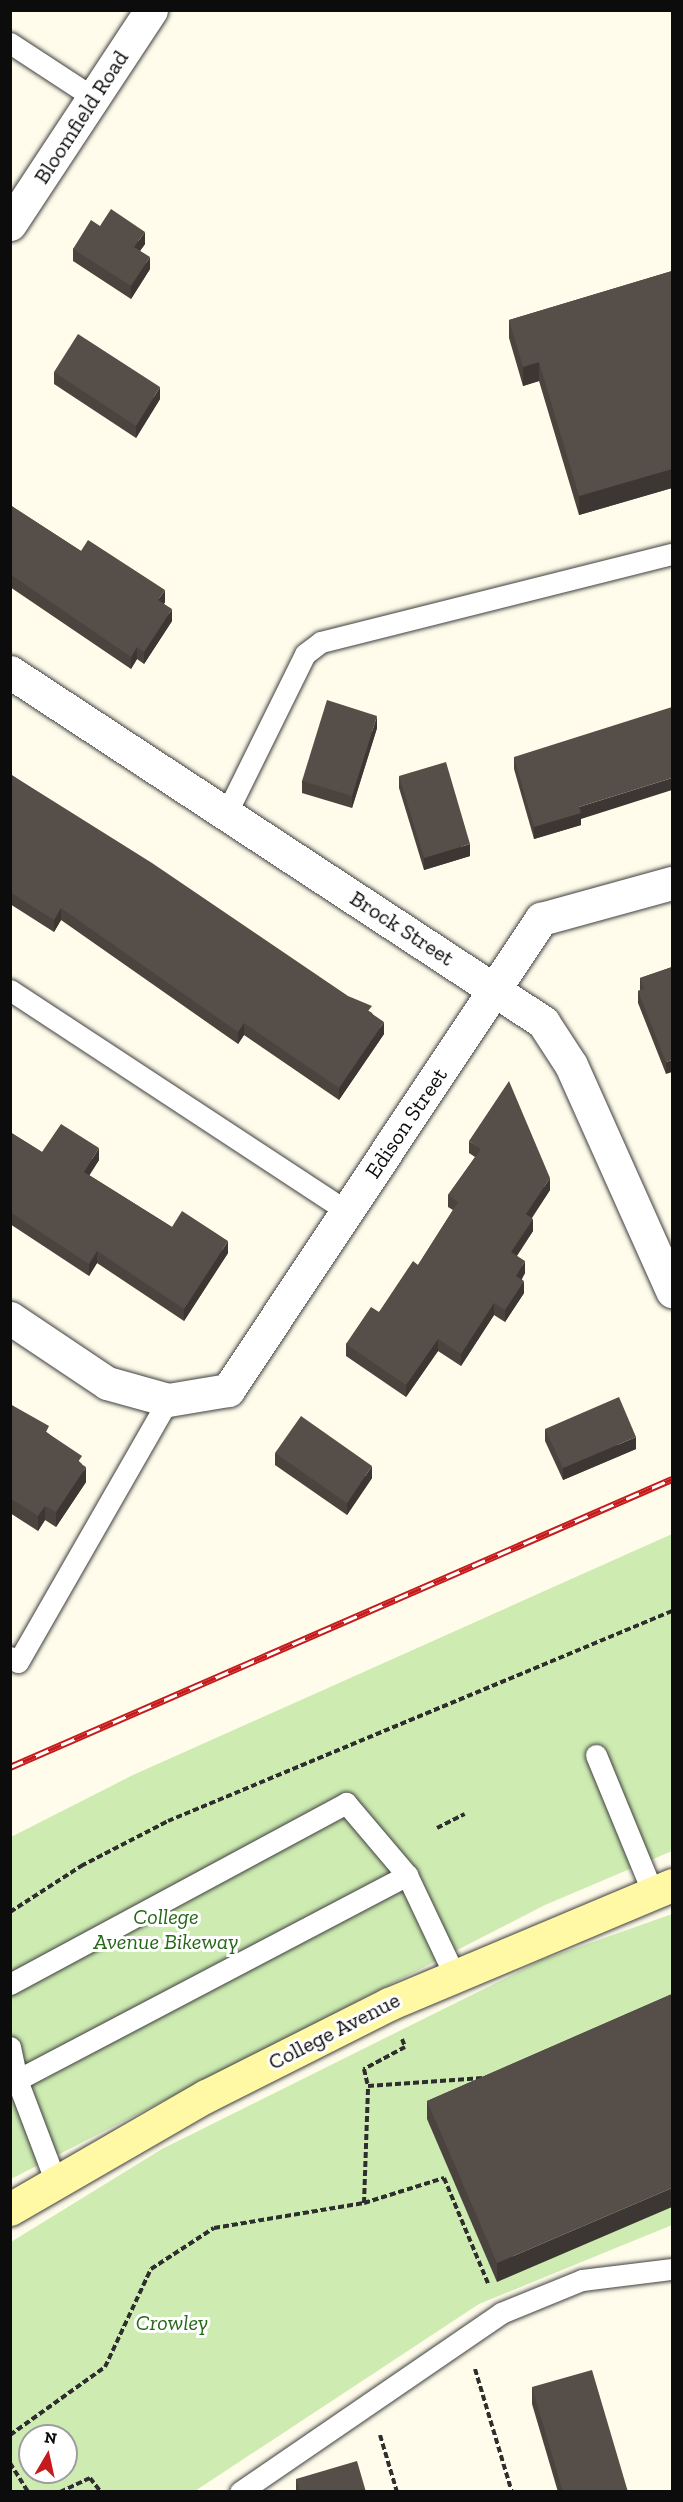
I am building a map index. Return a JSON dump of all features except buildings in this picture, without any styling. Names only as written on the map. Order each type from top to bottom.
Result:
[{"type":"street","name":"Bloomfield Road","points":[[10,224],[151,10]]},
{"type":"street","name":"Brock Street","points":[[10,672],[227,812],[543,1022],[571,1065],[672,1291]]},
{"type":"street","name":"Edison Street","points":[[168,1400],[228,1390],[541,919],[672,883]]},
{"type":"street","points":[[10,1318],[107,1383],[168,1400]]},
{"type":"street","name":"College Avenue","points":[[10,2209],[55,2180],[206,2096],[453,1972],[663,1889]]},
{"type":"lane","points":[[10,43],[94,98]]},
{"type":"lane","points":[[227,812],[305,654],[321,642],[672,554]]},
{"type":"lane","points":[[10,990],[347,1211]]},
{"type":"lane","points":[[10,1657],[18,1662],[168,1400]]},
{"type":"lane","points":[[596,1755],[663,1889]]},
{"type":"lane","points":[[10,1984],[346,1803],[407,1875],[453,1972]]},
{"type":"lane","points":[[17,2080],[407,1875]]},
{"type":"lane","points":[[10,2047],[17,2080],[55,2180]]},
{"type":"lane","points":[[240,2492],[501,2313],[582,2280],[672,2269]]},
{"type":"path","points":[[10,1912],[81,1866],[168,1821],[672,1611]]},
{"type":"path","points":[[437,1828],[465,1814]]},
{"type":"path","points":[[364,2203],[368,2086],[364,2069],[405,2047],[401,2034]]},
{"type":"path","points":[[368,2086],[494,2073]]},
{"type":"path","points":[[10,2435],[105,2367],[151,2269],[214,2228],[364,2203],[444,2178],[493,2293]]},
{"type":"path","points":[[466,2337],[512,2492]]},
{"type":"path","points":[[371,2402],[398,2492]]},
{"type":"path","points":[[10,2463],[28,2492]]},
{"type":"path","points":[[60,2492],[90,2478],[101,2492]]},
{"type":"green space","name":"College Avenue Bikeway","points":[[672,1534],[672,1851],[545,1905],[11,2179],[11,1837],[133,1775]]},
{"type":"green space","name":"Crowley","points":[[672,1914],[672,2225],[479,2304],[195,2491],[11,2492],[11,2242],[162,2149],[542,1960]]},
{"type":"railway","points":[[10,1767],[672,1479]]}]
